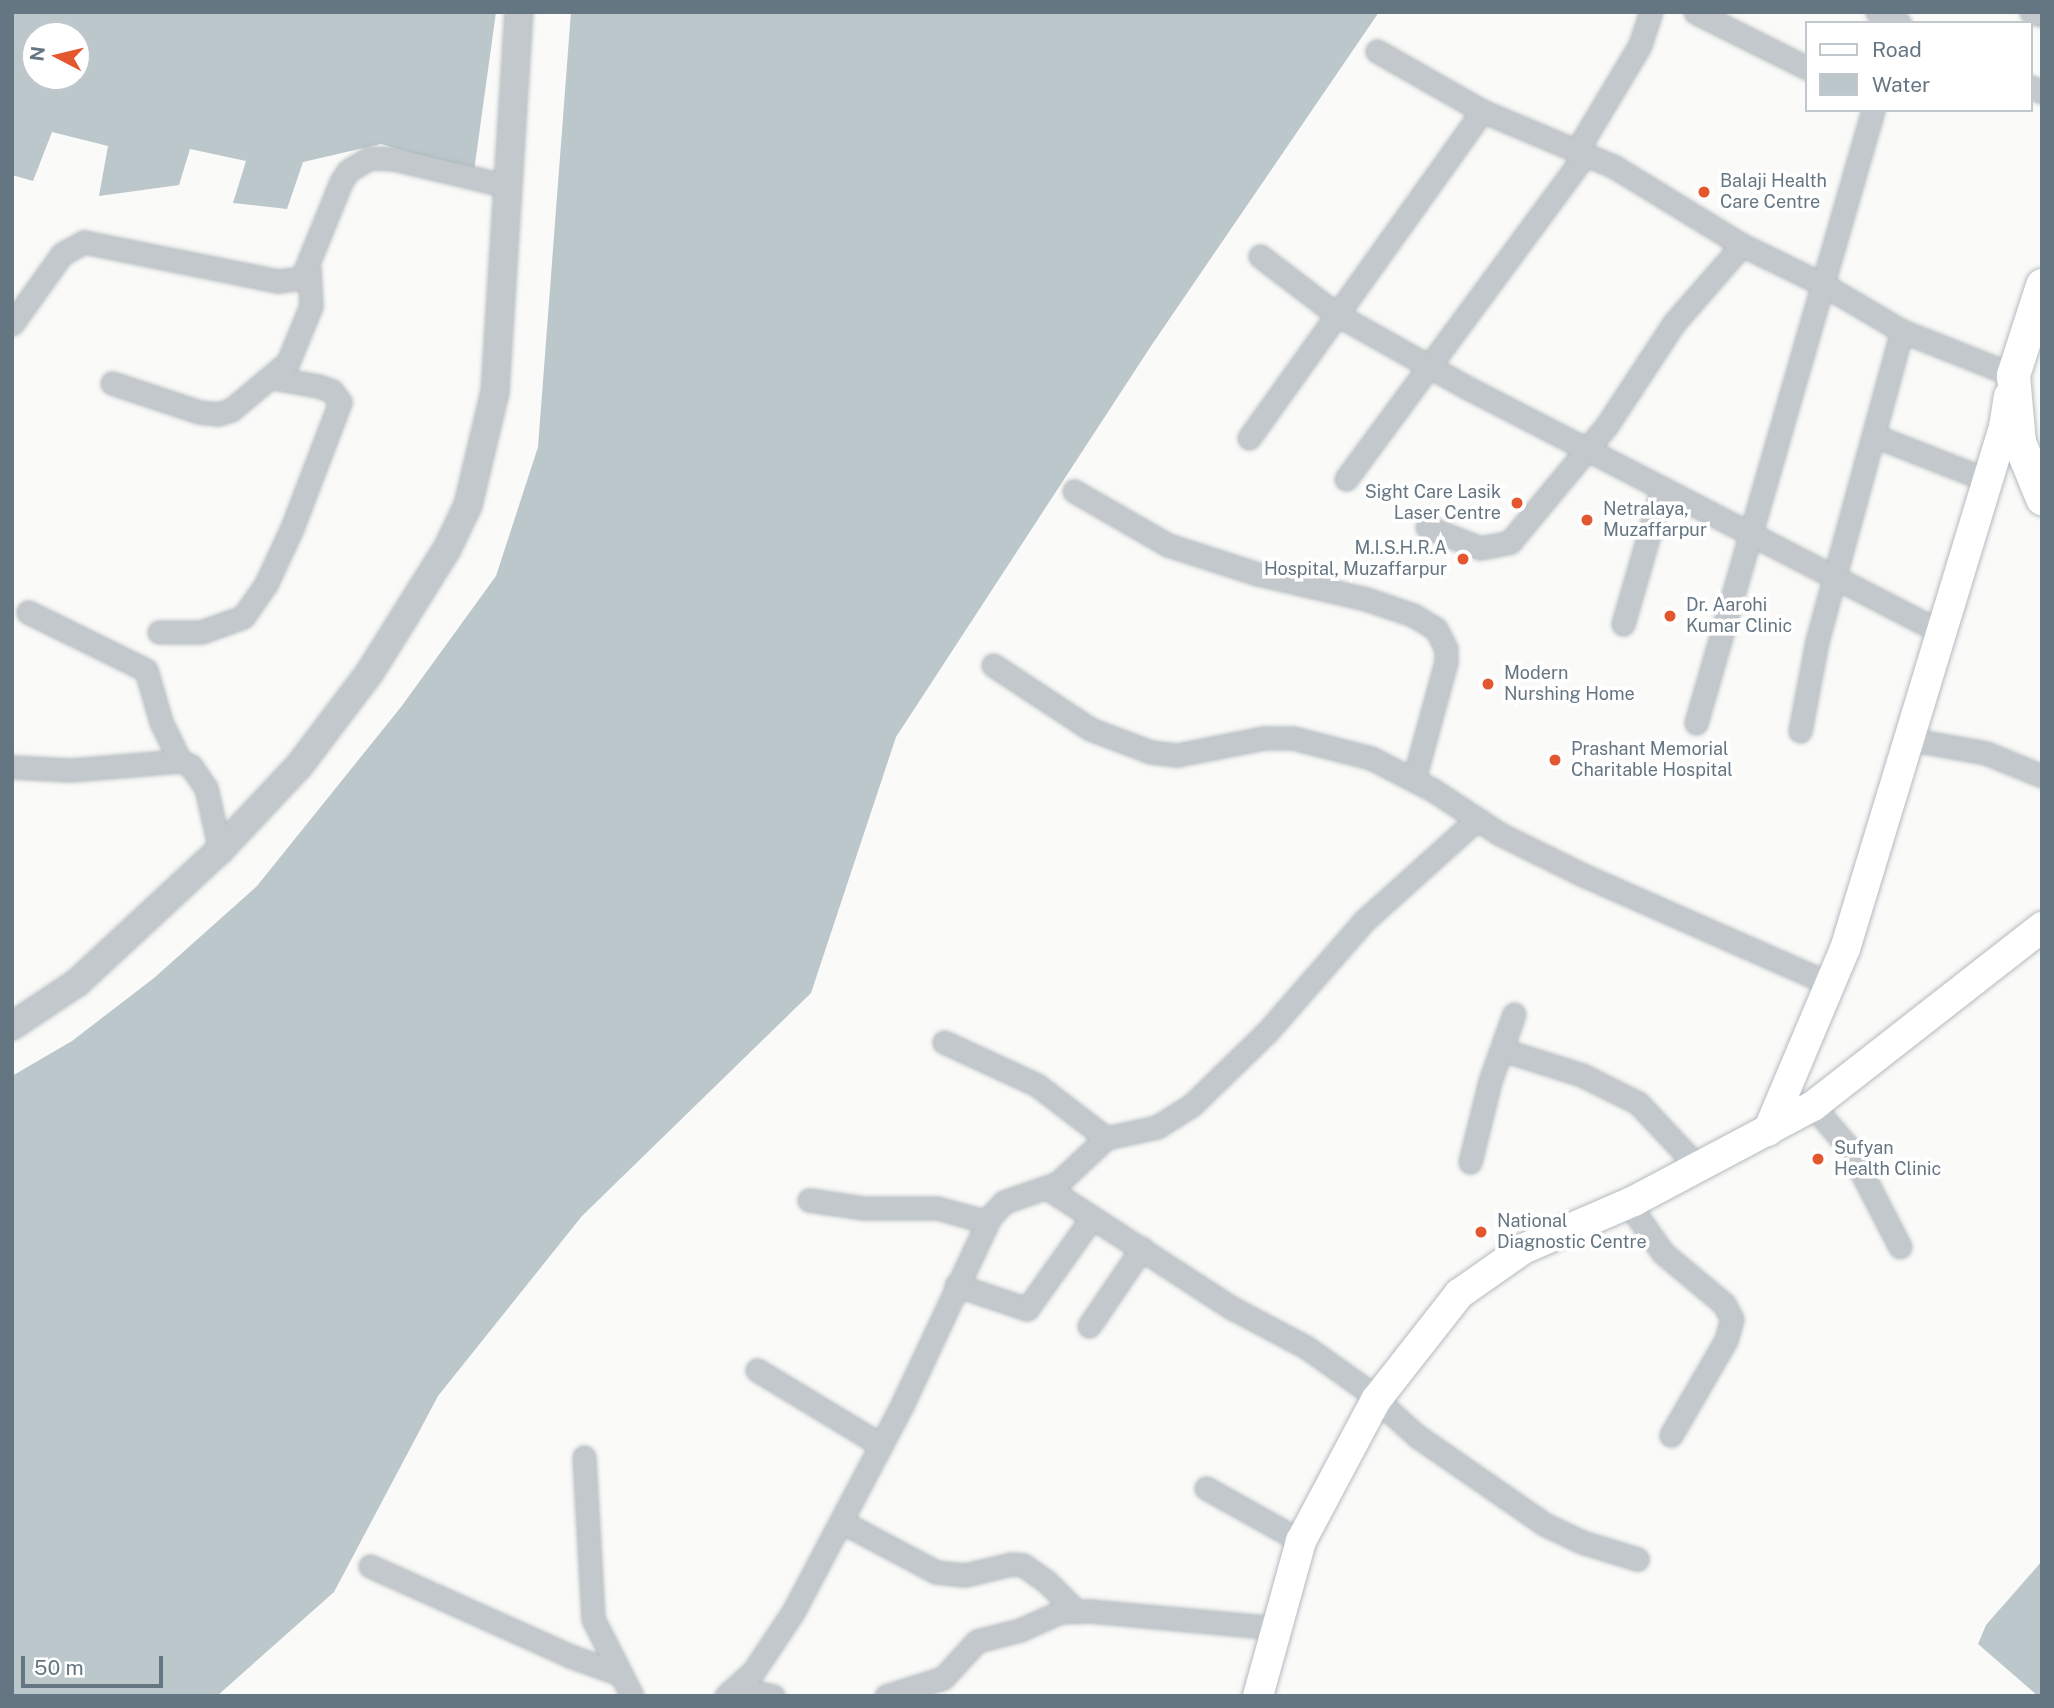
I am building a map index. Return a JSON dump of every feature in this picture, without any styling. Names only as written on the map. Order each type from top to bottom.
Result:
[{"type":"main road","points":[[1768,1131],[1830,984],[1856,912],[1938,631],[2004,428],[2013,375],[2042,285]]},
{"type":"main road","points":[[2013,375],[2019,442],[2042,498]]},
{"type":"main road","points":[[1258,1696],[1301,1541],[1376,1400],[1439,1316],[1484,1273],[1522,1250],[1700,1168],[1813,1106],[2042,927]]},
{"type":"street","points":[[12,1026],[78,982],[220,849],[299,766],[370,672],[447,549],[468,505],[495,392],[519,12]]},
{"type":"street","points":[[1346,479],[1432,366],[1581,153],[1640,45],[1651,12]]},
{"type":"street","points":[[1695,12],[1806,68]]},
{"type":"street","points":[[1877,12],[1895,21]]},
{"type":"street","points":[[2031,12],[2042,15]]},
{"type":"street","points":[[1377,51],[1482,111],[1613,166],[1742,245],[1824,285],[1902,331],[2013,375]]},
{"type":"street","points":[[1249,438],[1482,111]]},
{"type":"street","points":[[1696,723],[1872,112]]},
{"type":"street","points":[[12,324],[62,254],[83,242],[291,282],[302,278],[309,269],[341,182],[348,171],[370,158],[394,159],[507,186]]},
{"type":"street","points":[[1427,527],[1480,548],[1510,542],[1625,400],[1674,323],[1742,245]]},
{"type":"street","points":[[1260,256],[1336,314],[1661,492],[1938,631]]},
{"type":"street","points":[[112,383],[218,414],[273,378],[288,362],[305,326],[312,298],[309,269]]},
{"type":"street","points":[[1800,731],[1816,641],[1836,579],[1902,331]]},
{"type":"street","points":[[159,632],[201,632],[243,617],[266,584],[292,528],[340,402],[332,391],[273,378]]},
{"type":"street","points":[[1875,436],[1987,480]]},
{"type":"street","points":[[1074,491],[1168,545],[1258,574],[1366,598],[1413,615],[1436,629],[1446,649],[1446,662],[1414,779]]},
{"type":"street","points":[[1623,624],[1661,492]]},
{"type":"street","points":[[28,612],[146,670],[160,722],[180,761]]},
{"type":"street","points":[[993,665],[1090,729],[1151,752],[1177,755],[1264,738],[1293,738],[1371,758],[1414,779],[1477,819],[1583,875],[1830,984]]},
{"type":"street","points":[[1907,739],[1986,753],[2042,776]]},
{"type":"street","points":[[12,767],[71,770],[180,761],[191,766],[206,788],[220,849]]},
{"type":"street","points":[[731,1692],[765,1656],[793,1612],[881,1445],[988,1222],[1004,1202],[1047,1188],[1071,1173],[1106,1139],[1157,1127],[1192,1105],[1268,1031],[1365,920],[1477,819]]},
{"type":"street","points":[[1470,1162],[1490,1081],[1514,1014]]},
{"type":"street","points":[[944,1042],[1037,1085],[1106,1139]]},
{"type":"street","points":[[1503,1050],[1582,1075],[1638,1103],[1700,1168]]},
{"type":"street","points":[[1813,1106],[1849,1148],[1900,1247]]},
{"type":"street","points":[[1047,1188],[1232,1308],[1306,1347],[1376,1400],[1417,1436],[1544,1524],[1582,1542],[1637,1559]]},
{"type":"street","points":[[808,1200],[864,1208],[937,1208],[988,1222]]},
{"type":"street","points":[[1628,1203],[1663,1253],[1724,1304],[1732,1319],[1726,1340],[1671,1435]]},
{"type":"street","points":[[956,1285],[1027,1309],[1091,1219]]},
{"type":"street","points":[[1089,1326],[1142,1248]]},
{"type":"street","points":[[757,1370],[881,1445]]},
{"type":"street","points":[[584,1457],[593,1619],[632,1696]]},
{"type":"street","points":[[1206,1488],[1301,1541]]},
{"type":"street","points":[[842,1522],[936,1572],[965,1575],[1023,1565],[1046,1581],[1074,1610]]},
{"type":"street","points":[[370,1566],[570,1656],[620,1674]]},
{"type":"street","points":[[886,1696],[943,1678],[977,1641],[1074,1610],[1277,1628]]},
{"type":"street","points":[[731,1692],[773,1696]]},
{"type":"water","points":[[12,12],[496,12],[474,171],[381,144],[303,162],[287,209],[233,203],[246,161],[190,149],[179,185],[99,196],[108,146],[52,132],[33,181],[12,175]]},
{"type":"water","points":[[571,12],[1379,12],[1151,346],[896,737],[811,993],[582,1216],[438,1396],[334,1592],[217,1696],[12,1696],[12,1076],[72,1041],[154,978],[257,886],[401,707],[496,576],[538,447]]},
{"type":"water","points":[[2042,1561],[2042,1696],[2038,1696],[1978,1644],[1986,1625]]},
{"type":"place","name":"Balaji Health Care Centre","points":[[1704,192]]},
{"type":"place","name":"Sight Care Lasik Laser Centre","points":[[1517,503]]},
{"type":"place","name":"Netralaya, Muzaffarpur","points":[[1587,520]]},
{"type":"place","name":"M.I.S.H.R.A Hospital, Muzaffarpur","points":[[1463,559]]},
{"type":"place","name":"Dr. Aarohi Kumar Clinic","points":[[1670,616]]},
{"type":"place","name":"Modern Nurshing Home","points":[[1488,684]]},
{"type":"place","name":"Prashant Memorial Charitable Hospital","points":[[1555,760]]},
{"type":"place","name":"Sufyan Health Clinic","points":[[1818,1159]]},
{"type":"place","name":"National Diagnostic Centre","points":[[1481,1232]]}]
